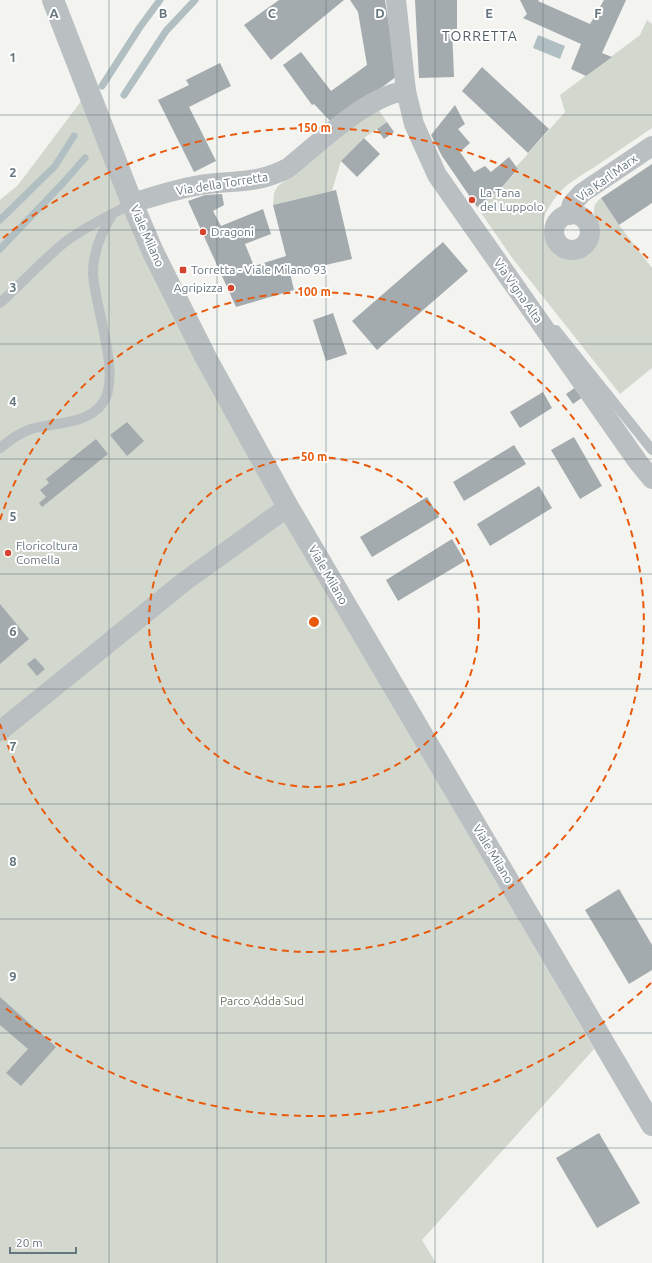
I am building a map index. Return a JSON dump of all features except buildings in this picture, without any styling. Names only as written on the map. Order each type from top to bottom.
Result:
[{"type":"street","name":"Viale Milano","points":[[53,0],[132,203],[177,300],[288,507],[652,1125]]},
{"type":"street","name":"Via Vigna Alta","points":[[396,0],[406,91],[414,124],[437,176],[504,271],[645,456],[652,479]]},
{"type":"street","name":"Via della Torretta","points":[[132,203],[192,186],[261,180],[288,168],[377,100],[396,92],[406,91]]},
{"type":"street","name":"Via Karl Marx","points":[[569,215],[572,204],[582,193],[652,146]]},
{"type":"street","points":[[0,731],[185,581],[288,507]]},
{"type":"lane","points":[[0,304],[66,241],[91,225],[132,203]]},
{"type":"lane","points":[[0,448],[20,434],[32,429],[83,418],[102,404],[107,395],[110,384],[108,357],[93,273],[99,239],[112,215]]},
{"type":"green space","points":[[647,20],[652,24],[652,128],[569,184],[555,198],[544,219],[545,239],[549,246],[564,257],[576,259],[582,257],[595,247],[598,239],[594,211],[596,204],[601,198],[619,225],[652,268],[652,368],[620,394],[513,259],[477,207],[502,187],[518,170],[516,167],[565,112],[560,95],[640,35]]},
{"type":"green space","name":"Parco Adda Sud","points":[[82,100],[277,508],[594,1049],[422,1240],[436,1263],[0,1263],[0,200],[18,185]]},
{"type":"green space","points":[[378,109],[387,122],[364,138],[341,161],[332,191],[273,205],[274,193],[278,186],[364,118]]},
{"type":"shaded area","points":[[538,35],[565,46],[560,59],[533,48]]},
{"type":"waterway","points":[[102,86],[140,27],[160,0]]},
{"type":"waterway","points":[[124,95],[166,31],[195,0]]},
{"type":"waterway","points":[[0,220],[55,166],[74,136]]},
{"type":"waterway","points":[[0,249],[85,158]]},
{"type":"place","name":"La Tana del Luppolo","points":[[472,200]]},
{"type":"place","name":"Dragoni","points":[[203,232]]},
{"type":"place","name":"Torretta - Viale Milano 93","points":[[183,270]]},
{"type":"place","name":"Agripizza","points":[[231,288]]},
{"type":"place","name":"Floricoltura Comella","points":[[8,553]]},
{"type":"district","name":"TORRETTA","points":[[480,36]]}]
